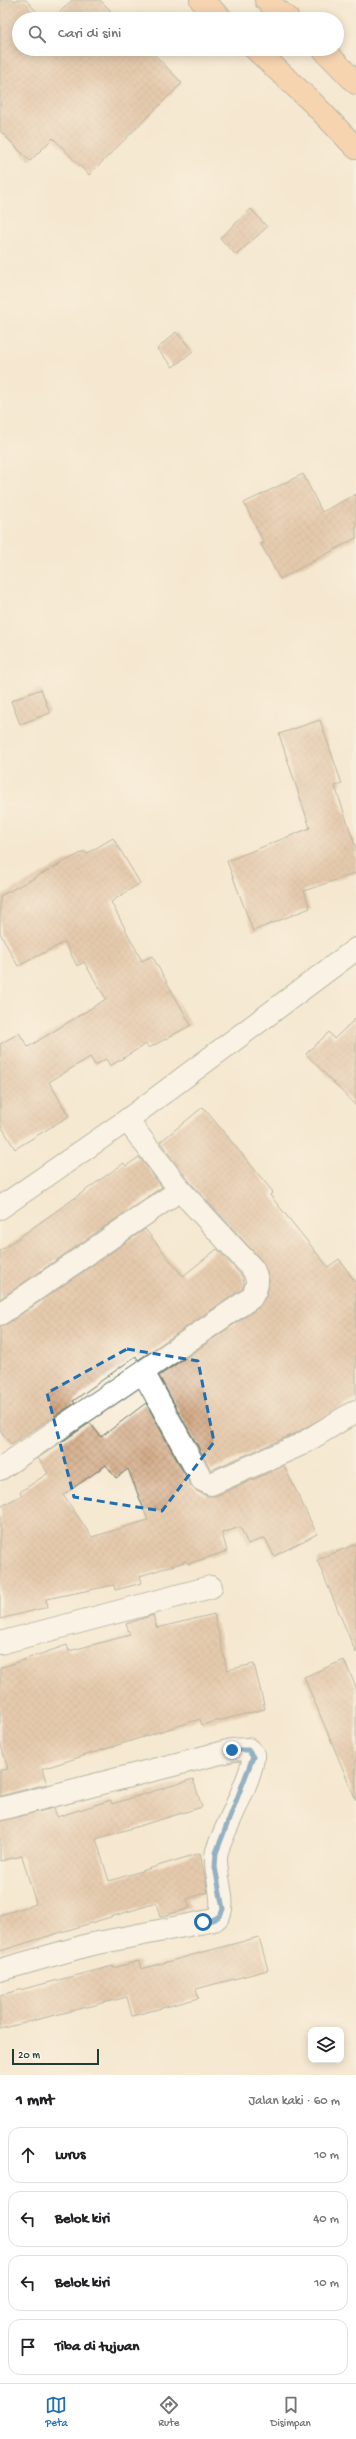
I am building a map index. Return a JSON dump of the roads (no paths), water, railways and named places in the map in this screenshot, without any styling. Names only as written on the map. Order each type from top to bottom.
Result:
[{"type":"highway","points":[[201,0],[214,12]]},
{"type":"highway","points":[[266,0],[280,12]]},
{"type":"highway","points":[[262,56],[313,103],[356,148]]},
{"type":"highway","points":[[329,56],[356,83]]},
{"type":"street","points":[[0,1208],[127,1120],[356,948]]},
{"type":"street","points":[[0,1469],[250,1298],[257,1288],[258,1279],[253,1269],[180,1190],[127,1120]]},
{"type":"street","points":[[0,1314],[180,1190]]},
{"type":"street","points":[[143,1372],[202,1480],[211,1484],[302,1444],[356,1411]]},
{"type":"street","points":[[0,1643],[211,1587]]},
{"type":"street","points":[[0,1809],[232,1750],[248,1750],[253,1754],[236,1806],[216,1853],[215,1867],[223,1909],[218,1918],[88,1945],[0,1970]]}]
